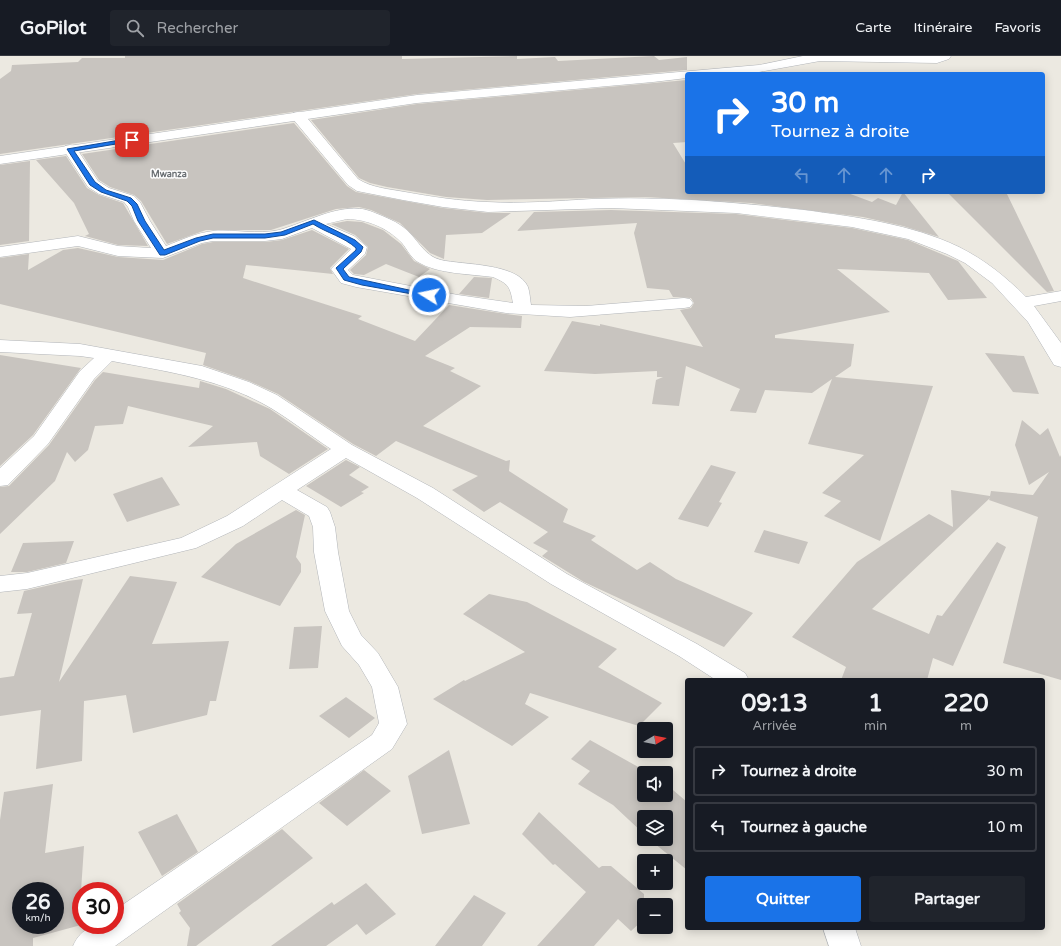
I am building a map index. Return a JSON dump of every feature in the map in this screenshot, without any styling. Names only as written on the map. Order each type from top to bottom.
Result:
[{"type":"street","points":[[714,72],[767,68],[787,64],[805,58],[937,59],[945,56]]},
{"type":"street","points":[[0,160],[298,116],[464,94],[632,81],[685,74]]},
{"type":"street","points":[[298,116],[353,182],[362,188],[429,201],[471,206],[613,203],[732,207],[849,221],[904,233],[942,246],[972,260],[1002,282],[1045,332],[1061,360]]},
{"type":"street","points":[[70,149],[93,184],[104,191],[129,199],[135,205],[142,221],[163,253]]},
{"type":"street","points":[[0,252],[78,241],[118,251],[163,253],[198,239],[213,236],[265,236],[282,234],[314,222],[347,214],[364,214],[397,230],[408,240],[422,258],[436,264],[497,273],[509,278],[519,287],[523,309]]},
{"type":"street","points":[[314,222],[328,231],[353,241],[360,247],[359,251],[339,268],[347,279],[523,309],[563,311],[684,303]]},
{"type":"street","points":[[1021,303],[1061,296]]},
{"type":"street","points":[[0,346],[80,350],[202,372],[242,386],[270,399],[345,448],[426,493],[560,579],[688,650],[733,678]]},
{"type":"street","points":[[0,480],[41,440],[87,375],[107,356]]},
{"type":"street","points":[[0,584],[27,581],[188,543],[235,521],[345,448]]},
{"type":"street","points":[[90,946],[382,742],[393,724],[385,687],[369,659],[351,640],[337,611],[326,552],[324,527],[319,512],[282,491]]},
{"type":"street","points":[[840,930],[845,946]]},
{"type":"building","points":[[125,56],[402,56],[402,59],[517,56],[517,59],[555,57],[558,61],[654,56],[659,60],[687,57],[687,70],[417,94],[0,154],[0,79],[11,71],[12,65],[78,62],[82,58],[125,58]]},
{"type":"building","points":[[685,80],[685,142],[673,143],[685,163],[685,194],[850,194],[872,202],[878,198],[896,205],[902,194],[905,194],[939,237],[903,226],[863,217],[751,203],[645,197],[487,200],[446,197],[387,187],[370,183],[359,178],[311,120],[417,104]]},
{"type":"building","points":[[294,123],[347,186],[356,192],[443,208],[488,213],[511,213],[482,233],[446,235],[444,259],[430,253],[400,223],[371,210],[359,207],[336,209],[271,230],[206,230],[167,244],[141,201],[134,195],[110,187],[99,180],[82,154]]},
{"type":"building","points":[[66,156],[87,188],[99,195],[123,203],[148,246],[118,245],[85,236],[89,234],[74,203],[36,160]]},
{"type":"building","points":[[30,161],[29,241],[0,245],[0,165]]},
{"type":"building","points":[[949,194],[1007,194],[1054,291],[1047,292]]},
{"type":"building","points":[[611,210],[736,214],[852,228],[908,240],[958,261],[987,298],[948,300],[929,273],[837,269],[890,312],[775,335],[775,338],[854,344],[851,366],[835,377],[933,386],[880,541],[824,516],[841,501],[822,493],[864,455],[808,444],[832,379],[812,393],[765,390],[756,413],[730,411],[740,389],[686,366],[679,406],[652,404],[656,380],[663,377],[657,377],[657,371],[595,374],[544,371],[572,321],[600,326],[600,324],[703,347],[680,310],[691,308],[694,303],[691,298],[673,297],[669,290],[647,288],[634,233],[637,223],[517,231],[534,212]]},
{"type":"building","points":[[347,221],[362,222],[383,230],[401,244],[414,261],[430,269],[419,277],[386,264],[364,275],[354,274],[350,270],[366,255],[368,247],[355,235],[331,224]]},
{"type":"building","points":[[312,230],[349,249],[330,268],[333,274],[246,265],[243,278],[362,316],[358,319],[415,341],[449,305],[522,316],[521,328],[470,327],[425,356],[455,368],[450,371],[481,386],[423,426],[506,461],[510,460],[509,471],[568,509],[563,522],[596,536],[591,540],[637,570],[650,562],[676,579],[753,613],[724,647],[584,582],[542,556],[548,551],[533,543],[548,532],[500,502],[484,512],[452,490],[478,476],[396,441],[376,456],[353,444],[278,394],[249,381],[203,365],[206,353],[0,304],[0,258],[29,254],[28,270],[63,250],[78,248],[118,257],[163,260],[202,244],[213,242],[265,242],[282,240]]},
{"type":"building","points":[[474,277],[492,278],[489,298],[459,294]]},
{"type":"building","points":[[985,353],[1024,356],[1039,394],[1013,392]]},
{"type":"building","points":[[0,355],[81,368],[33,435],[0,466]]},
{"type":"building","points":[[103,372],[199,388],[200,381],[226,389],[270,409],[328,449],[289,474],[260,456],[257,442],[188,447],[213,426],[128,406],[123,424],[95,426],[88,450],[75,462],[67,452],[55,481],[0,534],[0,487],[9,486],[49,445],[95,380]]},
{"type":"building","points":[[1022,420],[1040,435],[1048,428],[1060,457],[1061,455],[1061,680],[1003,663],[1038,517],[989,500],[990,498],[872,609],[929,634],[937,615],[942,616],[997,542],[1006,547],[953,666],[933,658],[928,678],[842,678],[846,667],[792,637],[857,562],[929,514],[953,527],[951,490],[990,496],[991,491],[1033,495],[1049,472],[1029,485],[1015,445]]},
{"type":"building","points":[[346,460],[360,467],[349,475],[369,487],[361,492],[364,493],[341,507],[306,486]]},
{"type":"building","points":[[711,465],[736,472],[719,502],[722,503],[708,527],[678,519]]},
{"type":"building","points":[[162,477],[180,505],[127,522],[113,494]]},
{"type":"building","points":[[296,510],[305,515],[296,557],[301,564],[301,572],[280,606],[201,577],[236,544]]},
{"type":"building","points":[[764,530],[808,542],[799,564],[754,552]]},
{"type":"building","points":[[74,541],[66,563],[27,572],[11,572],[23,543]]},
{"type":"building","points":[[130,576],[177,582],[152,644],[229,641],[216,701],[210,701],[207,715],[133,733],[126,695],[84,701],[82,761],[36,769],[41,710],[0,716],[0,678],[14,676],[32,613],[17,614],[24,591],[83,579],[59,682]]},
{"type":"building","points":[[489,594],[527,602],[617,649],[598,667],[662,703],[643,722],[637,722],[637,725],[530,693],[525,704],[549,717],[512,746],[433,699],[464,680],[465,681],[525,652],[463,614]]},
{"type":"building","points":[[322,626],[318,668],[289,669],[294,627]]},
{"type":"building","points":[[346,697],[375,718],[349,738],[319,716]]},
{"type":"building","points":[[590,740],[637,766],[637,802],[673,802],[673,790],[685,800],[685,868],[673,859],[673,854],[667,854],[658,846],[673,846],[673,810],[637,810],[637,827],[613,805],[578,784],[590,771],[571,759]]},
{"type":"building","points":[[449,750],[470,824],[422,834],[408,776]]},
{"type":"building","points":[[364,770],[391,791],[347,826],[319,803]]},
{"type":"building","points":[[53,784],[45,853],[84,846],[82,882],[72,882],[72,927],[64,930],[64,882],[12,882],[12,934],[48,934],[33,938],[33,946],[0,946],[0,820],[4,792]]},
{"type":"building","points":[[539,812],[599,868],[602,866],[611,866],[637,888],[637,890],[644,894],[644,898],[637,898],[637,925],[631,931],[618,919],[594,946],[537,946],[586,892],[555,864],[553,865],[522,834]]},
{"type":"building","points":[[177,814],[198,852],[162,876],[138,832]]},
{"type":"building","points":[[282,829],[313,858],[196,946],[187,946],[190,928],[179,913],[181,911],[177,904]]},
{"type":"building","points":[[366,883],[396,914],[366,935],[357,924],[326,946],[271,946],[332,902],[334,905]]},
{"type":"building","points":[[474,895],[506,913],[482,946],[435,946]]},
{"type":"district","name":"Mwanza","points":[[169,174]]},
{"type":"route","points":[[132,140],[70,149],[75,159],[93,184],[111,194],[120,195],[129,199],[135,205],[142,221],[163,253],[198,239],[213,236],[265,236],[282,234],[314,222],[328,231],[353,241],[360,247],[359,251],[339,268],[347,279],[429,295]]}]
